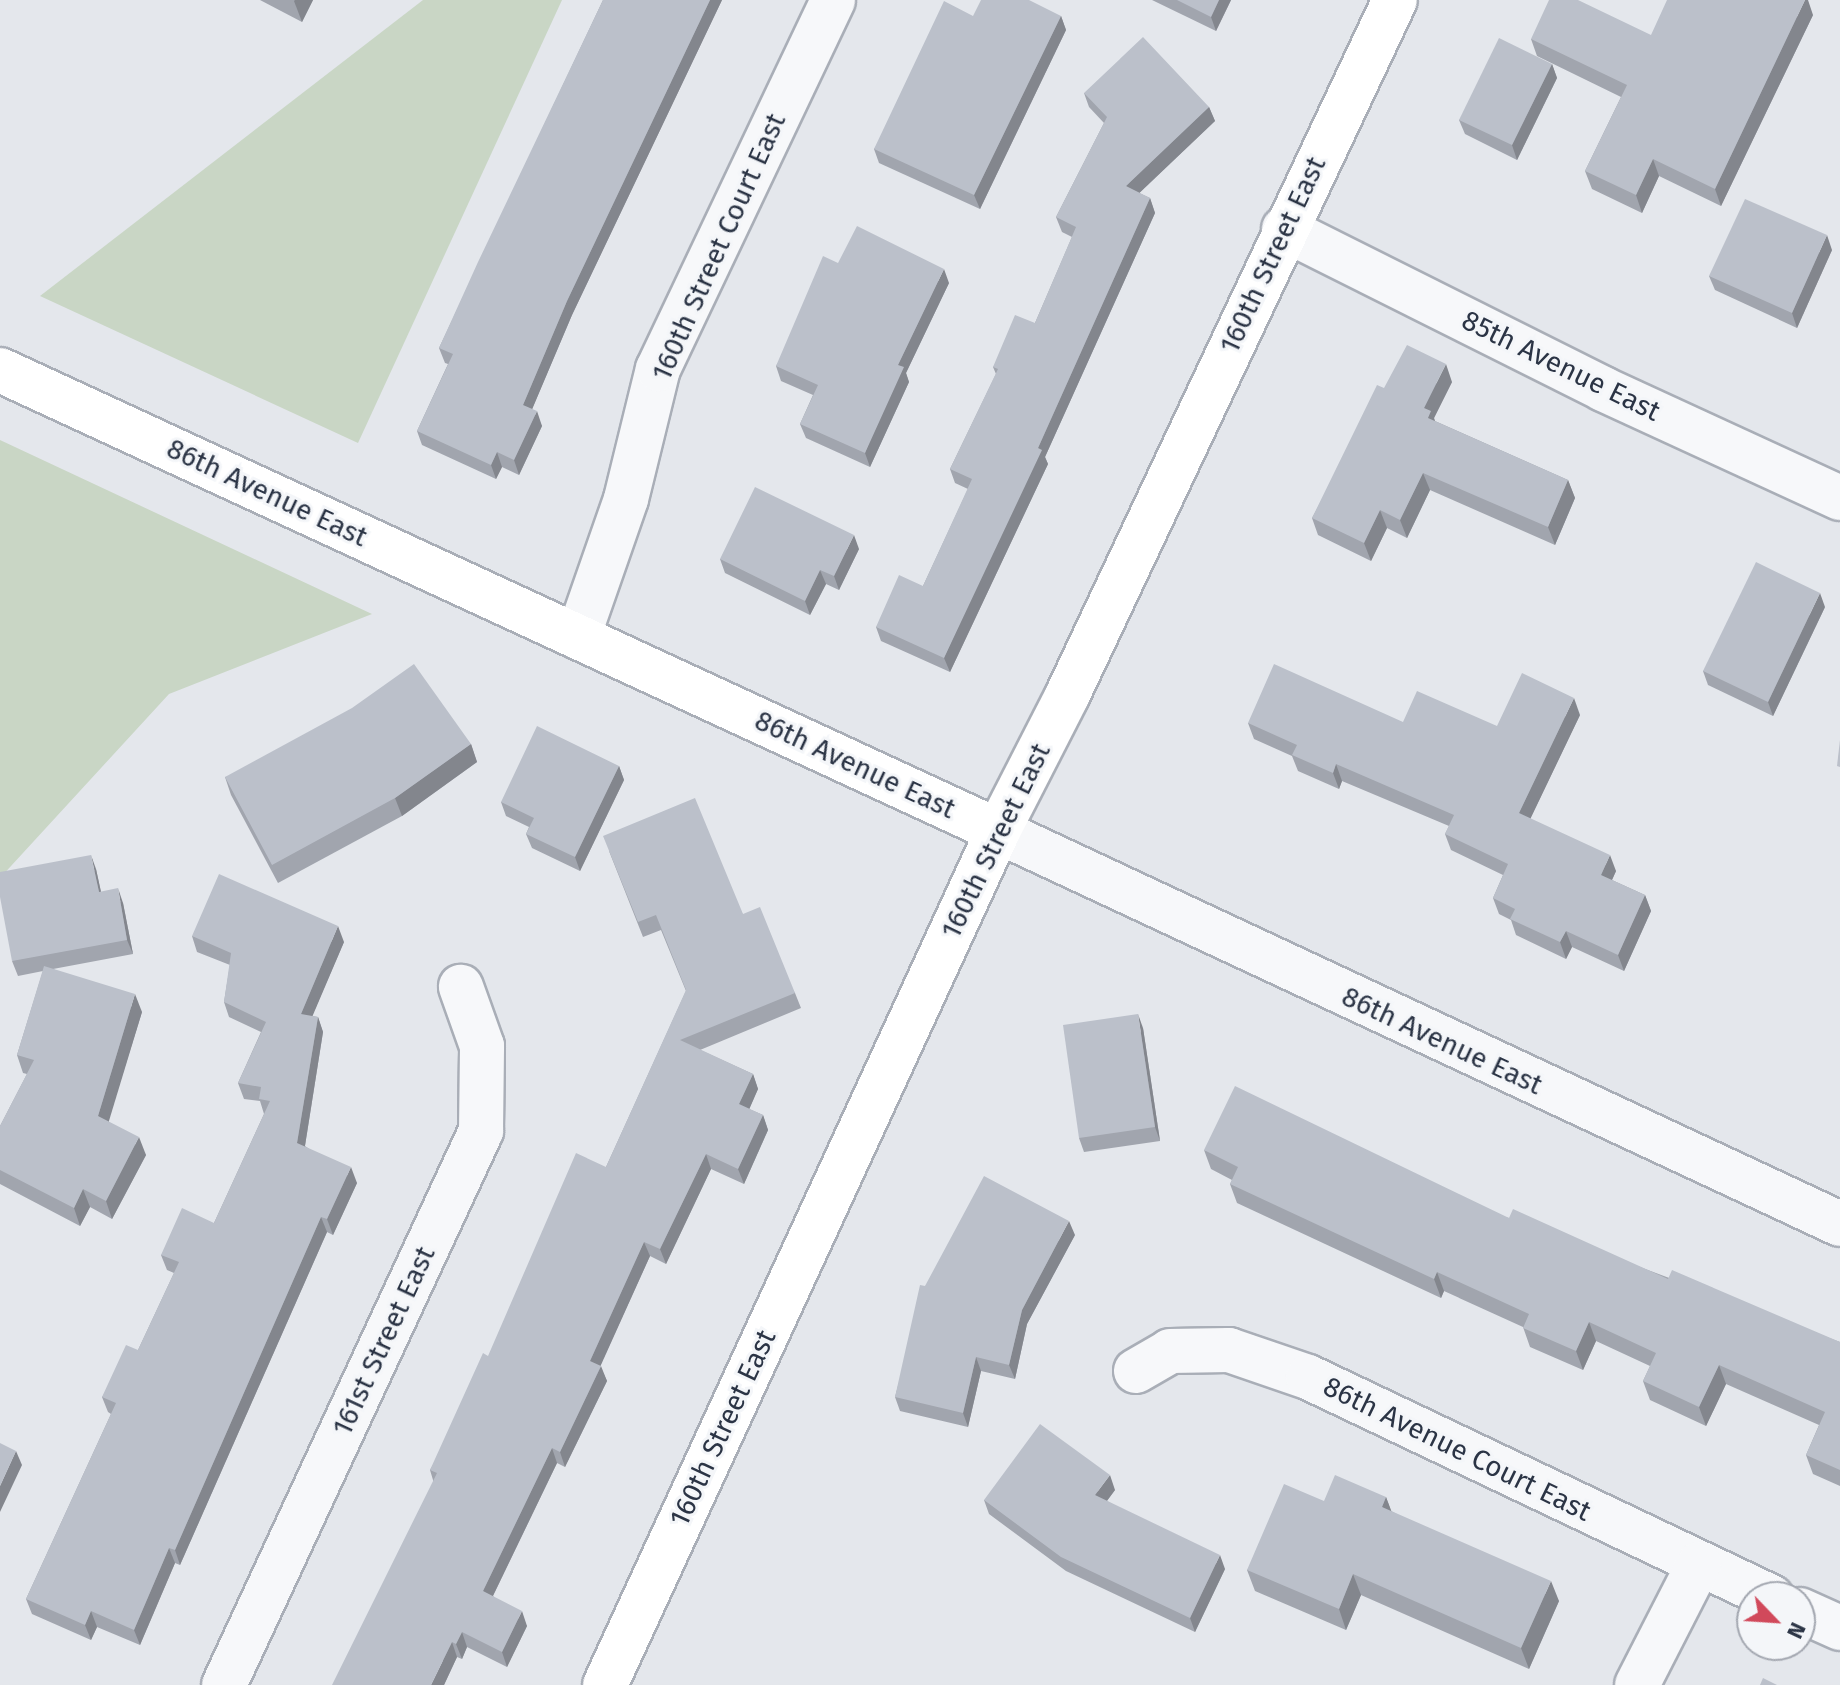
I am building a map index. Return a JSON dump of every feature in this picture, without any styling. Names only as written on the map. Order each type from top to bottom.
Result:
[{"type":"main road","name":"160th Street East","points":[[605,1685],[998,831],[1067,696],[1284,229],[1395,0]]},
{"type":"main road","name":"86th Avenue East","points":[[0,370],[998,831]]},
{"type":"street","name":"160th Street Court East","points":[[578,637],[626,499],[658,369],[833,0]]},
{"type":"street","name":"85th Avenue East","points":[[1284,229],[1603,389],[1840,498]]},
{"type":"street","name":"86th Avenue East","points":[[998,831],[1840,1224]]},
{"type":"street","name":"161st Street East","points":[[224,1685],[481,1131],[482,1046],[461,987]]},
{"type":"street","name":"86th Avenue Court East","points":[[1136,1371],[1170,1351],[1229,1350],[1308,1377],[1736,1581]]},
{"type":"street","points":[[1637,1685],[1699,1564]]},
{"type":"street","points":[[1816,1617],[1840,1628]]},
{"type":"green space","points":[[423,0],[562,0],[358,443],[40,296]]},
{"type":"green space","points":[[0,440],[372,614],[169,694],[0,878]]},
{"type":"building","points":[[603,0],[710,0],[567,301],[523,405],[537,411],[514,460],[497,452],[491,465],[417,431],[453,354],[439,348]]},
{"type":"building","points":[[981,0],[1029,0],[1061,16],[974,195],[874,149],[944,1],[973,16]]},
{"type":"building","points":[[1177,0],[1219,0],[1211,17]]},
{"type":"building","points":[[1549,0],[1578,0],[1651,35],[1667,0],[1805,0],[1715,189],[1653,159],[1636,195],[1585,171],[1627,85],[1531,39]]},
{"type":"building","points":[[1143,37],[1209,107],[1126,186],[1150,198],[1038,448],[1042,450],[944,658],[876,627],[899,575],[923,586],[972,479],[950,469],[998,369],[993,367],[1015,315],[1035,323],[1076,227],[1056,217],[1107,117],[1084,93]]},
{"type":"building","points":[[1499,38],[1552,64],[1512,145],[1459,120]]},
{"type":"building","points":[[1745,199],[1827,235],[1792,313],[1709,276]]},
{"type":"building","points":[[857,226],[944,269],[898,365],[904,367],[865,453],[800,424],[818,385],[776,366],[823,256],[838,263]]},
{"type":"building","points":[[1407,345],[1446,364],[1424,408],[1431,411],[1428,418],[1568,480],[1548,527],[1423,473],[1400,520],[1380,510],[1364,543],[1312,518],[1377,385],[1384,388]]},
{"type":"building","points":[[755,487],[854,535],[834,576],[820,570],[805,601],[720,559]]},
{"type":"building","points":[[1756,562],[1820,593],[1768,702],[1703,671]]},
{"type":"building","points":[[414,664],[471,744],[395,798],[272,865],[225,777],[352,708]]},
{"type":"building","points":[[1274,664],[1403,722],[1417,691],[1497,726],[1522,673],[1574,698],[1519,813],[1610,855],[1601,875],[1645,895],[1618,955],[1566,931],[1560,942],[1510,919],[1515,909],[1493,898],[1508,864],[1445,834],[1454,815],[1336,764],[1333,773],[1292,755],[1297,745],[1248,723]]},
{"type":"building","points":[[537,726],[619,766],[575,857],[526,834],[534,818],[501,802]]},
{"type":"building","points":[[1840,740],[1840,767],[1837,766]]},
{"type":"building","points":[[695,798],[743,914],[760,907],[795,993],[680,1040],[753,1074],[739,1104],[763,1115],[738,1169],[706,1154],[660,1249],[644,1242],[590,1361],[601,1366],[560,1452],[552,1448],[483,1591],[522,1611],[502,1652],[462,1632],[456,1644],[452,1642],[431,1685],[332,1685],[437,1473],[430,1470],[483,1353],[488,1356],[576,1153],[606,1167],[686,990],[656,915],[638,922],[603,836]]},
{"type":"building","points":[[91,855],[99,892],[118,888],[127,940],[12,961],[0,897],[0,872]]},
{"type":"building","points":[[219,874],[338,926],[301,1014],[318,1017],[297,1143],[351,1167],[327,1219],[321,1217],[175,1550],[169,1548],[134,1630],[91,1611],[85,1625],[26,1599],[116,1403],[102,1397],[126,1345],[138,1350],[179,1262],[161,1255],[182,1208],[214,1223],[270,1101],[259,1099],[261,1087],[238,1083],[266,1022],[224,1002],[231,953],[192,936]]},
{"type":"building","points":[[44,966],[135,994],[98,1116],[139,1137],[106,1201],[83,1189],[74,1208],[0,1170],[0,1126],[34,1060],[17,1055]]},
{"type":"building","points":[[1138,1014],[1155,1127],[1079,1138],[1063,1025]]},
{"type":"building","points":[[1235,1086],[1509,1218],[1513,1209],[1668,1279],[1672,1270],[1840,1342],[1840,1470],[1806,1455],[1825,1412],[1719,1365],[1699,1407],[1643,1381],[1656,1353],[1589,1322],[1576,1351],[1523,1328],[1529,1314],[1437,1272],[1434,1279],[1230,1184],[1238,1167],[1204,1150]]},
{"type":"building","points":[[984,1176],[1069,1221],[1022,1310],[1009,1365],[976,1357],[963,1413],[895,1397],[920,1285],[925,1286]]},
{"type":"building","points":[[1040,1424],[1110,1475],[1095,1495],[1220,1555],[1190,1618],[1061,1557],[984,1500]]},
{"type":"building","points":[[0,1443],[16,1451],[0,1486]]},
{"type":"building","points":[[1335,1475],[1386,1497],[1382,1507],[1551,1581],[1521,1648],[1353,1574],[1339,1609],[1247,1570],[1284,1484],[1324,1501]]},
{"type":"building","points":[[1763,1678],[1777,1685],[1760,1685]]}]
